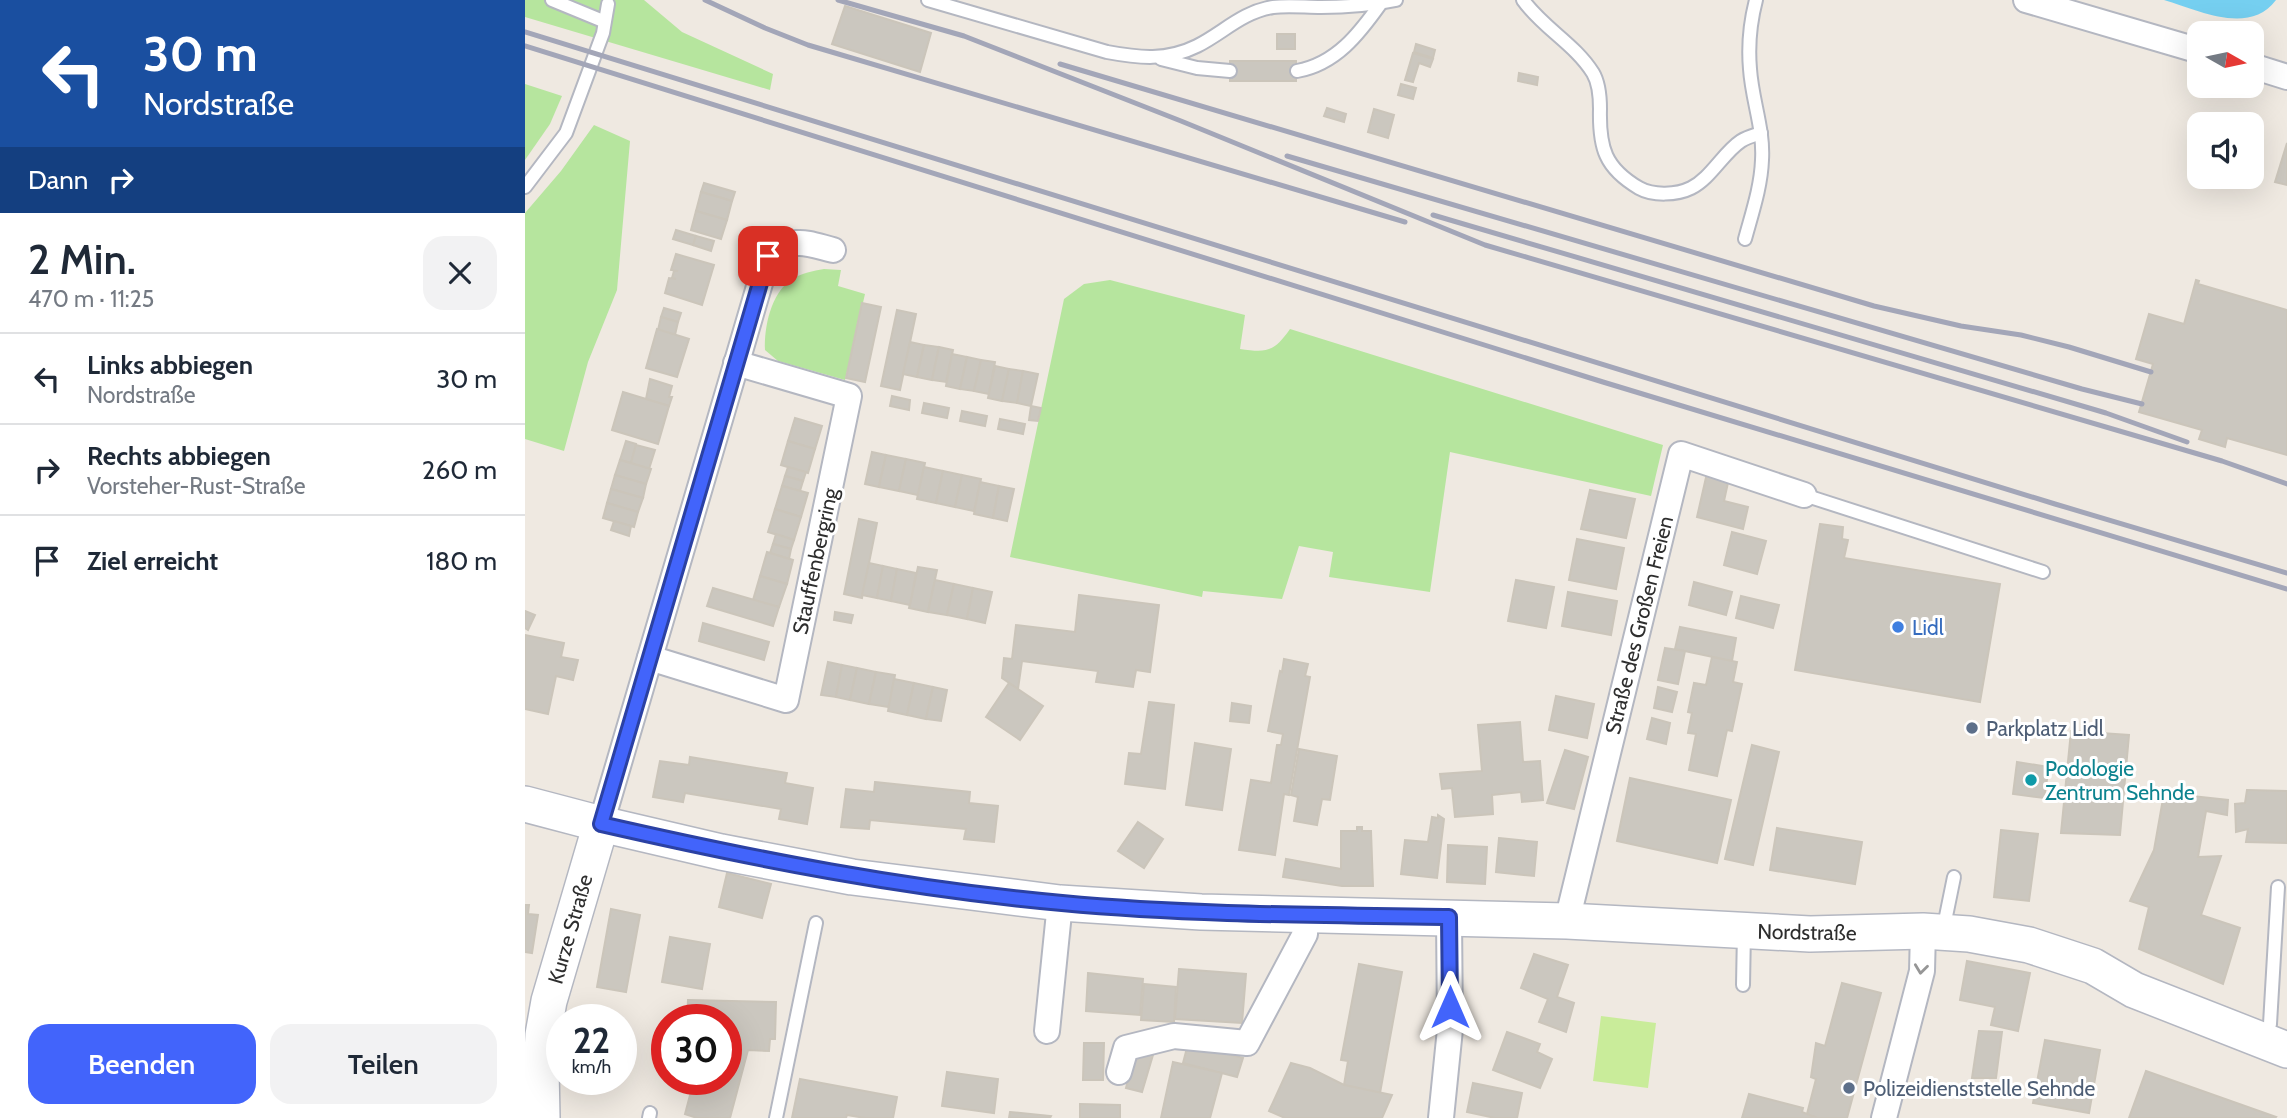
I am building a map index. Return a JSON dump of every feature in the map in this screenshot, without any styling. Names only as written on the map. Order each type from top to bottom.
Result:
[{"type":"main road","name":"Nordstraße","points":[[525,804],[721,852],[852,877],[1060,903],[1201,912],[1567,921],[1810,934],[1969,934],[2029,945],[2093,966],[2134,990],[2275,1045]]},
{"type":"main road","name":"Kurze Straße","points":[[543,1118],[541,1068],[549,1001],[601,824]]},
{"type":"street","points":[[2026,0],[2187,47]]},
{"type":"street","points":[[2265,70],[2287,76]]},
{"type":"street","points":[[601,824],[768,256],[797,241],[833,250]]},
{"type":"street","name":"Stauffenbergring","points":[[650,658],[786,700],[849,397],[737,363]]},
{"type":"street","name":"Straße des Großen Freien","points":[[1567,921],[1681,454],[1804,495]]},
{"type":"street","points":[[1047,1031],[1060,903]]},
{"type":"street","points":[[1119,1072],[1126,1048],[1174,1036],[1247,1043],[1305,934],[1306,914]]},
{"type":"street","points":[[1441,1118],[1450,1029],[1449,917]]},
{"type":"street","points":[[1884,1118],[1933,932]]},
{"type":"lane","points":[[552,0],[603,21]]},
{"type":"lane","points":[[928,0],[1107,52],[1230,71]]},
{"type":"lane","points":[[1157,58],[1197,46],[1255,11],[1275,7],[1327,7],[1396,0]]},
{"type":"lane","points":[[1523,0],[1548,28],[1581,56],[1595,75],[1600,97],[1602,146],[1610,164],[1619,175],[1646,192],[1662,194],[1692,188],[1741,141],[1761,133]]},
{"type":"lane","points":[[1745,239],[1763,159],[1749,70],[1749,24],[1756,0]]},
{"type":"lane","points":[[1297,71],[1338,55],[1364,27],[1381,3]]},
{"type":"lane","points":[[525,187],[566,134],[603,33],[608,4]]},
{"type":"lane","points":[[1804,495],[2043,572]]},
{"type":"lane","points":[[1933,932],[1954,877]]},
{"type":"lane","points":[[2275,1045],[2270,1024],[2278,887]]},
{"type":"lane","points":[[776,1118],[816,923]]},
{"type":"lane","points":[[1743,985],[1744,931]]},
{"type":"green space","points":[[525,0],[644,0],[682,32],[773,74],[770,90],[525,17]]},
{"type":"green space","points":[[525,84],[562,96],[550,124],[525,160]]},
{"type":"green space","points":[[594,125],[630,141],[617,290],[588,362],[564,451],[525,439],[525,213],[561,171]]},
{"type":"green space","points":[[824,269],[841,270],[838,286],[865,294],[845,380],[778,361],[765,350],[770,311],[779,293],[792,279]]},
{"type":"green space","points":[[1110,280],[1245,315],[1240,349],[1269,349],[1290,329],[1663,445],[1651,496],[1450,452],[1430,592],[1329,577],[1333,552],[1299,546],[1282,599],[1203,591],[1202,597],[1010,557],[1064,299],[1084,284]]},
{"type":"green space","points":[[1601,1016],[1656,1023],[1648,1088],[1593,1081]]},
{"type":"water","points":[[2164,0],[2276,0],[2265,11],[2252,17],[2238,18],[2207,14]]},
{"type":"building","points":[[845,6],[931,33],[920,72],[832,44]]},
{"type":"building","points":[[1277,34],[1295,34],[1295,49],[1277,49]]},
{"type":"building","points":[[1416,44],[1435,50],[1433,58],[1414,52]]},
{"type":"building","points":[[1413,53],[1433,59],[1430,67],[1419,63],[1413,82],[1405,80]]},
{"type":"building","points":[[1230,61],[1296,61],[1296,81],[1230,81]]},
{"type":"building","points":[[1519,73],[1538,77],[1537,85],[1518,81]]},
{"type":"building","points":[[1401,84],[1416,88],[1413,99],[1398,95]]},
{"type":"building","points":[[1327,108],[1346,114],[1344,122],[1324,116]]},
{"type":"building","points":[[1374,109],[1394,115],[1388,138],[1368,132]]},
{"type":"building","points":[[2287,143],[2287,185],[2275,182]]},
{"type":"building","points":[[704,183],[735,192],[732,201],[701,192]]},
{"type":"building","points":[[701,192],[732,201],[727,220],[696,211]]},
{"type":"building","points":[[696,211],[727,220],[721,239],[691,230]]},
{"type":"building","points":[[676,230],[696,236],[693,245],[673,239]]},
{"type":"building","points":[[696,236],[714,241],[711,251],[693,245]]},
{"type":"building","points":[[676,254],[714,265],[702,305],[665,293],[669,278],[676,279],[672,278],[674,271],[678,271],[671,270]]},
{"type":"building","points":[[2196,280],[2199,281],[2198,284],[2287,310],[2287,455],[2227,438],[2225,447],[2199,439],[2202,430],[2139,412],[2153,364],[2136,359],[2149,314],[2184,324]]},
{"type":"building","points":[[862,303],[881,307],[865,382],[846,378]]},
{"type":"building","points":[[664,308],[681,313],[678,322],[661,317]]},
{"type":"building","points":[[897,310],[916,314],[900,390],[881,386]]},
{"type":"building","points":[[661,317],[678,322],[675,335],[658,330]]},
{"type":"building","points":[[657,329],[689,339],[677,377],[646,368]]},
{"type":"building","points":[[910,342],[924,345],[917,377],[903,374]]},
{"type":"building","points":[[924,345],[939,347],[932,380],[917,377]]},
{"type":"building","points":[[939,347],[953,350],[946,382],[932,380]]},
{"type":"building","points":[[952,354],[967,357],[960,389],[946,386]]},
{"type":"building","points":[[967,357],[981,360],[974,391],[960,389]]},
{"type":"building","points":[[981,360],[995,362],[989,394],[974,391]]},
{"type":"building","points":[[995,366],[1009,369],[1002,401],[988,398]]},
{"type":"building","points":[[1009,369],[1023,371],[1017,403],[1002,401]]},
{"type":"building","points":[[1023,371],[1038,374],[1031,406],[1017,403]]},
{"type":"building","points":[[650,379],[672,386],[669,406],[646,399]]},
{"type":"building","points":[[623,392],[669,406],[658,444],[612,430]]},
{"type":"building","points":[[892,396],[910,400],[909,410],[890,406]]},
{"type":"building","points":[[924,403],[949,408],[947,418],[922,413]]},
{"type":"building","points":[[1031,406],[1041,408],[1038,421],[1029,420]]},
{"type":"building","points":[[962,411],[987,416],[985,426],[960,421]]},
{"type":"building","points":[[795,418],[822,426],[815,449],[788,441]]},
{"type":"building","points":[[1000,419],[1025,424],[1023,434],[998,429]]},
{"type":"building","points":[[626,441],[636,444],[631,463],[620,460]]},
{"type":"building","points":[[788,441],[815,449],[808,473],[781,465]]},
{"type":"building","points":[[636,445],[655,450],[649,469],[631,463]]},
{"type":"building","points":[[872,452],[886,455],[879,487],[865,484]]},
{"type":"building","points":[[886,455],[906,459],[899,491],[879,487]]},
{"type":"building","points":[[906,459],[925,463],[918,495],[899,491]]},
{"type":"building","points":[[620,460],[651,469],[646,484],[615,475]]},
{"type":"building","points":[[788,467],[806,472],[803,481],[785,476]]},
{"type":"building","points":[[924,467],[943,471],[936,503],[917,499]]},
{"type":"building","points":[[943,471],[962,475],[955,507],[936,503]]},
{"type":"building","points":[[1707,473],[1729,478],[1724,501],[1748,507],[1743,529],[1697,517]]},
{"type":"building","points":[[615,475],[646,484],[643,498],[611,489]]},
{"type":"building","points":[[962,475],[981,479],[974,511],[955,507]]},
{"type":"building","points":[[785,476],[803,481],[800,491],[782,486]]},
{"type":"building","points":[[980,482],[999,486],[993,518],[974,514]]},
{"type":"building","points":[[782,486],[808,493],[801,517],[775,509]]},
{"type":"building","points":[[999,486],[1014,489],[1007,521],[993,518]]},
{"type":"building","points":[[611,489],[643,498],[638,512],[607,503]]},
{"type":"building","points":[[1590,490],[1635,499],[1626,538],[1581,529]]},
{"type":"building","points":[[607,503],[638,512],[634,527],[603,518]]},
{"type":"building","points":[[775,509],[801,517],[794,540],[768,532]]},
{"type":"building","points":[[859,519],[877,523],[862,598],[844,594]]},
{"type":"building","points":[[614,521],[631,526],[629,536],[611,530]]},
{"type":"building","name":"Lidl","points":[[1820,524],[1843,527],[1842,539],[1848,540],[1844,558],[2000,584],[1980,702],[1795,670]]},
{"type":"building","points":[[1732,532],[1766,541],[1757,574],[1724,565]]},
{"type":"building","points":[[776,534],[794,540],[791,549],[773,544]]},
{"type":"building","points":[[1577,539],[1624,548],[1616,589],[1569,580]]},
{"type":"building","points":[[773,544],[791,549],[789,559],[770,553]]},
{"type":"building","points":[[767,552],[793,560],[787,584],[760,576]]},
{"type":"building","points":[[869,563],[883,566],[877,598],[862,595]]},
{"type":"building","points":[[883,566],[897,569],[891,601],[877,598]]},
{"type":"building","points":[[918,567],[937,570],[928,612],[909,608]]},
{"type":"building","points":[[897,569],[916,573],[910,605],[891,601]]},
{"type":"building","points":[[760,576],[787,584],[779,607],[753,600]]},
{"type":"building","points":[[935,580],[954,584],[947,615],[928,612]]},
{"type":"building","points":[[1516,580],[1554,587],[1546,628],[1508,621]]},
{"type":"building","points":[[1694,582],[1732,592],[1726,615],[1689,605]]},
{"type":"building","points":[[954,584],[973,588],[967,619],[947,615]]},
{"type":"building","points":[[713,588],[779,607],[773,626],[707,606]]},
{"type":"building","points":[[973,588],[992,592],[985,623],[967,619]]},
{"type":"building","points":[[1568,592],[1617,601],[1611,635],[1562,626]]},
{"type":"building","points":[[1079,595],[1159,605],[1150,672],[1136,670],[1133,687],[1096,682],[1098,671],[1022,661],[1018,689],[1002,678],[1004,658],[1012,659],[1016,625],[1075,632]]},
{"type":"building","points":[[1741,596],[1779,605],[1773,628],[1736,618]]},
{"type":"building","points":[[525,611],[535,615],[528,630],[525,628]]},
{"type":"building","points":[[835,612],[853,615],[851,623],[834,620]]},
{"type":"building","points":[[703,623],[769,642],[764,660],[699,641]]},
{"type":"building","points":[[1680,627],[1736,638],[1732,661],[1675,649]]},
{"type":"building","points":[[525,635],[564,643],[561,657],[578,660],[573,680],[556,676],[548,714],[525,709]]},
{"type":"building","points":[[1665,648],[1685,651],[1678,684],[1658,680]]},
{"type":"building","points":[[1712,657],[1737,662],[1733,682],[1742,684],[1732,731],[1727,730],[1717,776],[1689,770],[1696,734],[1688,733],[1692,713],[1688,712],[1694,683],[1706,685]]},
{"type":"building","points":[[1284,659],[1308,664],[1305,676],[1310,677],[1289,795],[1284,794],[1275,855],[1239,850],[1251,780],[1271,783],[1277,745],[1281,745],[1283,734],[1268,731]]},
{"type":"building","points":[[828,662],[842,665],[836,697],[821,695]]},
{"type":"building","points":[[842,665],[857,668],[850,700],[836,697]]},
{"type":"building","points":[[857,668],[876,672],[869,704],[850,700]]},
{"type":"building","points":[[876,672],[895,675],[889,707],[869,704]]},
{"type":"building","points":[[894,679],[914,683],[907,715],[888,711]]},
{"type":"building","points":[[914,683],[933,687],[926,719],[907,715]]},
{"type":"building","points":[[1009,683],[1043,706],[1020,740],[986,717]]},
{"type":"building","points":[[933,687],[947,690],[941,721],[926,719]]},
{"type":"building","points":[[1658,687],[1677,692],[1672,712],[1654,708]]},
{"type":"building","points":[[1556,696],[1594,704],[1587,738],[1549,730]]},
{"type":"building","points":[[1149,702],[1174,705],[1165,789],[1125,784],[1129,753],[1141,754]]},
{"type":"building","points":[[1232,703],[1251,706],[1249,723],[1230,721]]},
{"type":"building","points":[[1652,718],[1670,723],[1666,744],[1647,739]]},
{"type":"building","points":[[1520,722],[1523,762],[1540,761],[1543,800],[1522,802],[1521,792],[1492,795],[1493,814],[1455,817],[1452,788],[1442,789],[1440,774],[1482,771],[1478,725]]},
{"type":"building","points":[[2071,731],[2129,735],[2120,835],[2061,833]]},
{"type":"building","points":[[1195,743],[1231,749],[1222,810],[1186,805]]},
{"type":"building","points":[[1752,745],[1779,752],[1753,865],[1725,859]]},
{"type":"building","points":[[1299,749],[1337,756],[1330,800],[1322,799],[1317,825],[1294,821],[1298,797],[1291,795]]},
{"type":"building","points":[[1565,750],[1588,757],[1574,809],[1547,803]]},
{"type":"building","points":[[690,757],[787,773],[785,783],[813,788],[807,824],[779,819],[781,809],[685,793],[683,802],[653,797],[660,761],[689,765]]},
{"type":"building","name":"Podologie Zentrum Sehnde","points":[[2017,762],[2049,767],[2044,798],[2013,794]]},
{"type":"building","points":[[1630,778],[1731,800],[1717,863],[1617,841]]},
{"type":"building","points":[[875,782],[970,792],[969,803],[998,806],[994,842],[964,839],[966,829],[870,820],[869,829],[841,827],[846,789],[874,792]]},
{"type":"building","points":[[2247,790],[2287,791],[2287,843],[2246,842],[2248,829],[2236,832],[2235,804],[2245,803]]},
{"type":"building","points":[[2164,793],[2228,800],[2227,815],[2206,811],[2198,857],[2221,856],[2201,915],[2240,928],[2223,984],[2139,949],[2149,907],[2130,901],[2154,850]]},
{"type":"building","points":[[1438,815],[1444,819],[1437,878],[1401,874],[1405,840],[1428,842],[1432,817],[1438,818]]},
{"type":"building","points":[[1138,822],[1163,839],[1144,868],[1118,851]]},
{"type":"building","points":[[1357,827],[1362,827],[1362,831],[1371,831],[1373,886],[1342,886],[1283,877],[1286,859],[1341,869],[1341,831],[1357,831]]},
{"type":"building","points":[[1777,828],[1862,842],[1855,884],[1770,870]]},
{"type":"building","points":[[2001,830],[2038,834],[2029,901],[1994,897]]},
{"type":"building","points":[[1499,838],[1537,842],[1534,876],[1496,872]]},
{"type":"building","points":[[1448,845],[1487,847],[1485,884],[1447,882]]},
{"type":"building","points":[[727,873],[771,884],[762,918],[719,907]]},
{"type":"building","points":[[525,905],[529,905],[528,914],[538,915],[532,953],[525,952]]},
{"type":"building","points":[[611,909],[640,915],[626,992],[597,987]]},
{"type":"building","points":[[670,937],[710,944],[702,989],[662,982]]},
{"type":"building","points":[[1534,954],[1568,965],[1557,997],[1574,1003],[1566,1032],[1539,1022],[1548,999],[1521,988]]},
{"type":"building","points":[[1967,961],[2030,973],[2018,1031],[1991,1025],[1995,1007],[1960,1000]]},
{"type":"building","points":[[1359,964],[1402,972],[1380,1093],[1344,1085],[1348,1061],[1341,1060]]},
{"type":"building","points":[[1179,969],[1246,974],[1242,1023],[1175,1019]]},
{"type":"building","points":[[1088,973],[1143,979],[1140,1015],[1086,1011]]},
{"type":"building","points":[[1842,983],[1881,993],[1847,1118],[1817,1118],[1807,1114],[1816,1079],[1811,1077],[1816,1043],[1825,1046]]},
{"type":"building","points":[[1144,984],[1176,987],[1174,1022],[1141,1020]]},
{"type":"building","points":[[688,1000],[776,1002],[775,1039],[770,1039],[769,1051],[748,1050],[742,1073],[742,1004],[688,1004]]},
{"type":"building","points":[[1979,1031],[2002,1032],[1996,1078],[1972,1078]]},
{"type":"building","points":[[1507,1032],[1540,1044],[1537,1052],[1552,1059],[1540,1088],[1493,1070]]},
{"type":"building","points":[[2045,1040],[2100,1050],[2089,1113],[2033,1103]]},
{"type":"building","points":[[1084,1043],[1104,1043],[1103,1080],[1083,1080]]},
{"type":"building","points":[[1188,1044],[1243,1058],[1237,1077],[1183,1063]]},
{"type":"building","points":[[1136,1050],[1153,1055],[1142,1092],[1126,1088]]},
{"type":"building","points":[[1173,1062],[1222,1073],[1210,1118],[1161,1118]]},
{"type":"building","points":[[1291,1063],[1310,1068],[1344,1085],[1392,1095],[1382,1118],[1285,1118],[1269,1111]]},
{"type":"building","points":[[2146,1071],[2276,1117],[2129,1118]]},
{"type":"building","points":[[947,1072],[998,1079],[994,1113],[942,1106]]},
{"type":"building","points":[[800,1079],[897,1097],[893,1118],[847,1115],[846,1118],[792,1118]]},
{"type":"building","points":[[1473,1083],[1522,1093],[1517,1118],[1495,1118],[1467,1112]]},
{"type":"building","points":[[1749,1094],[1803,1108],[1802,1112],[1817,1118],[1742,1118]]},
{"type":"building","points":[[690,1095],[736,1095],[730,1118],[697,1118],[685,1114]]},
{"type":"building","points":[[1080,1104],[1120,1105],[1120,1118],[1080,1118]]},
{"type":"building","points":[[1010,1112],[1051,1116],[1009,1118]]},
{"type":"railway","points":[[705,0],[808,45],[1405,222]]},
{"type":"railway","points":[[838,0],[964,36],[1485,245],[2222,461],[2287,484]]},
{"type":"railway","points":[[525,32],[2055,504],[2287,573]]},
{"type":"railway","points":[[525,46],[1603,382],[2287,589]]},
{"type":"railway","points":[[1060,64],[1874,306],[1961,326],[2021,335],[2151,372]]},
{"type":"railway","points":[[1287,156],[2082,389],[2142,404]]},
{"type":"railway","points":[[1433,215],[2106,413],[2187,442]]},
{"type":"place","name":"Lidl","points":[[1898,627]]},
{"type":"place","name":"Parkplatz Lidl","points":[[1972,728]]},
{"type":"place","name":"Podologie Zentrum Sehnde","points":[[2031,780]]},
{"type":"place","name":"Polizeidienststelle Sehnde","points":[[1849,1088]]},
{"type":"route","points":[[768,256],[601,824],[721,852],[852,877],[1060,903],[1201,912],[1449,917],[1450,1007]]}]
